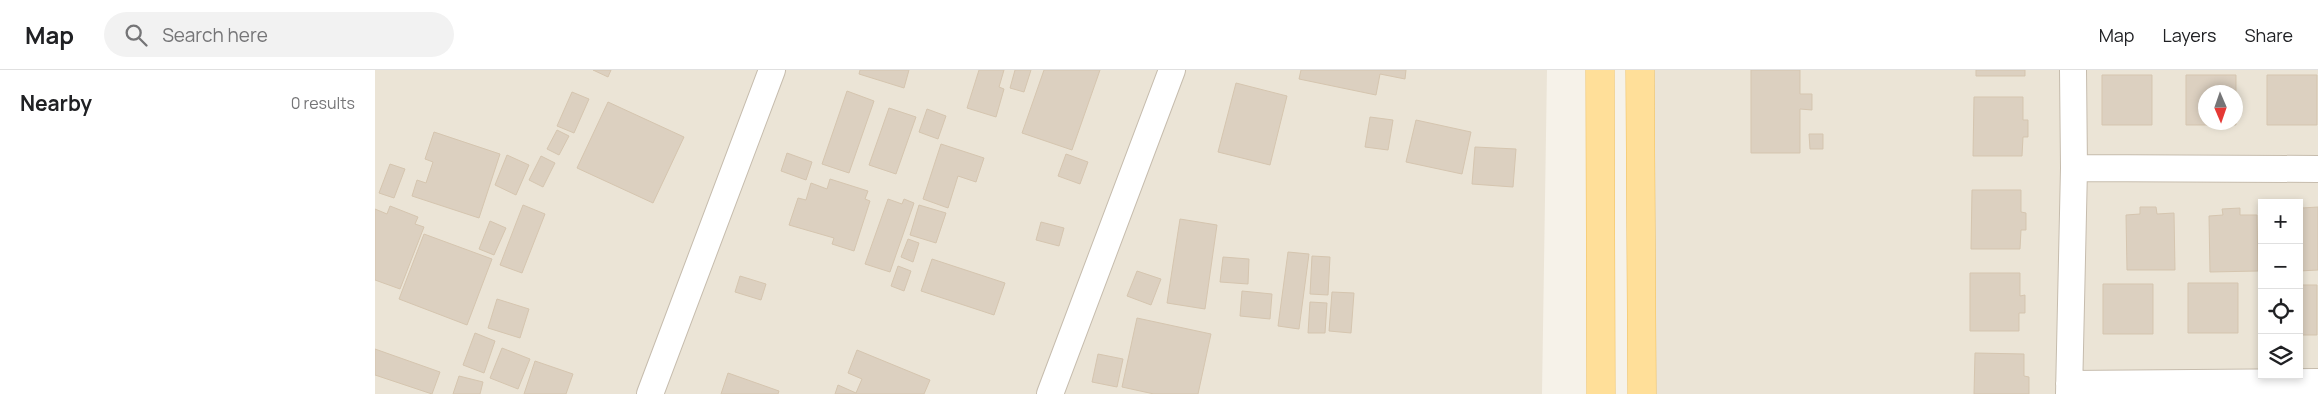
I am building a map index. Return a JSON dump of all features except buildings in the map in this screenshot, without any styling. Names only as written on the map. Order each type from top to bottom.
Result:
[{"type":"main road","points":[[1600,70],[1601,394]]},
{"type":"main road","points":[[1640,70],[1642,394]]},
{"type":"street","points":[[650,394],[772,70]]},
{"type":"street","points":[[1050,394],[1171,70]]},
{"type":"street","points":[[2073,70],[2074,168],[2069,389],[2318,382]]},
{"type":"street","points":[[2074,168],[2318,169]]},
{"type":"shaded area","points":[[375,70],[1547,70],[1542,394],[375,394]]},
{"type":"shaded area","points":[[1632,70],[2318,70],[2318,394],[1631,394]]}]
